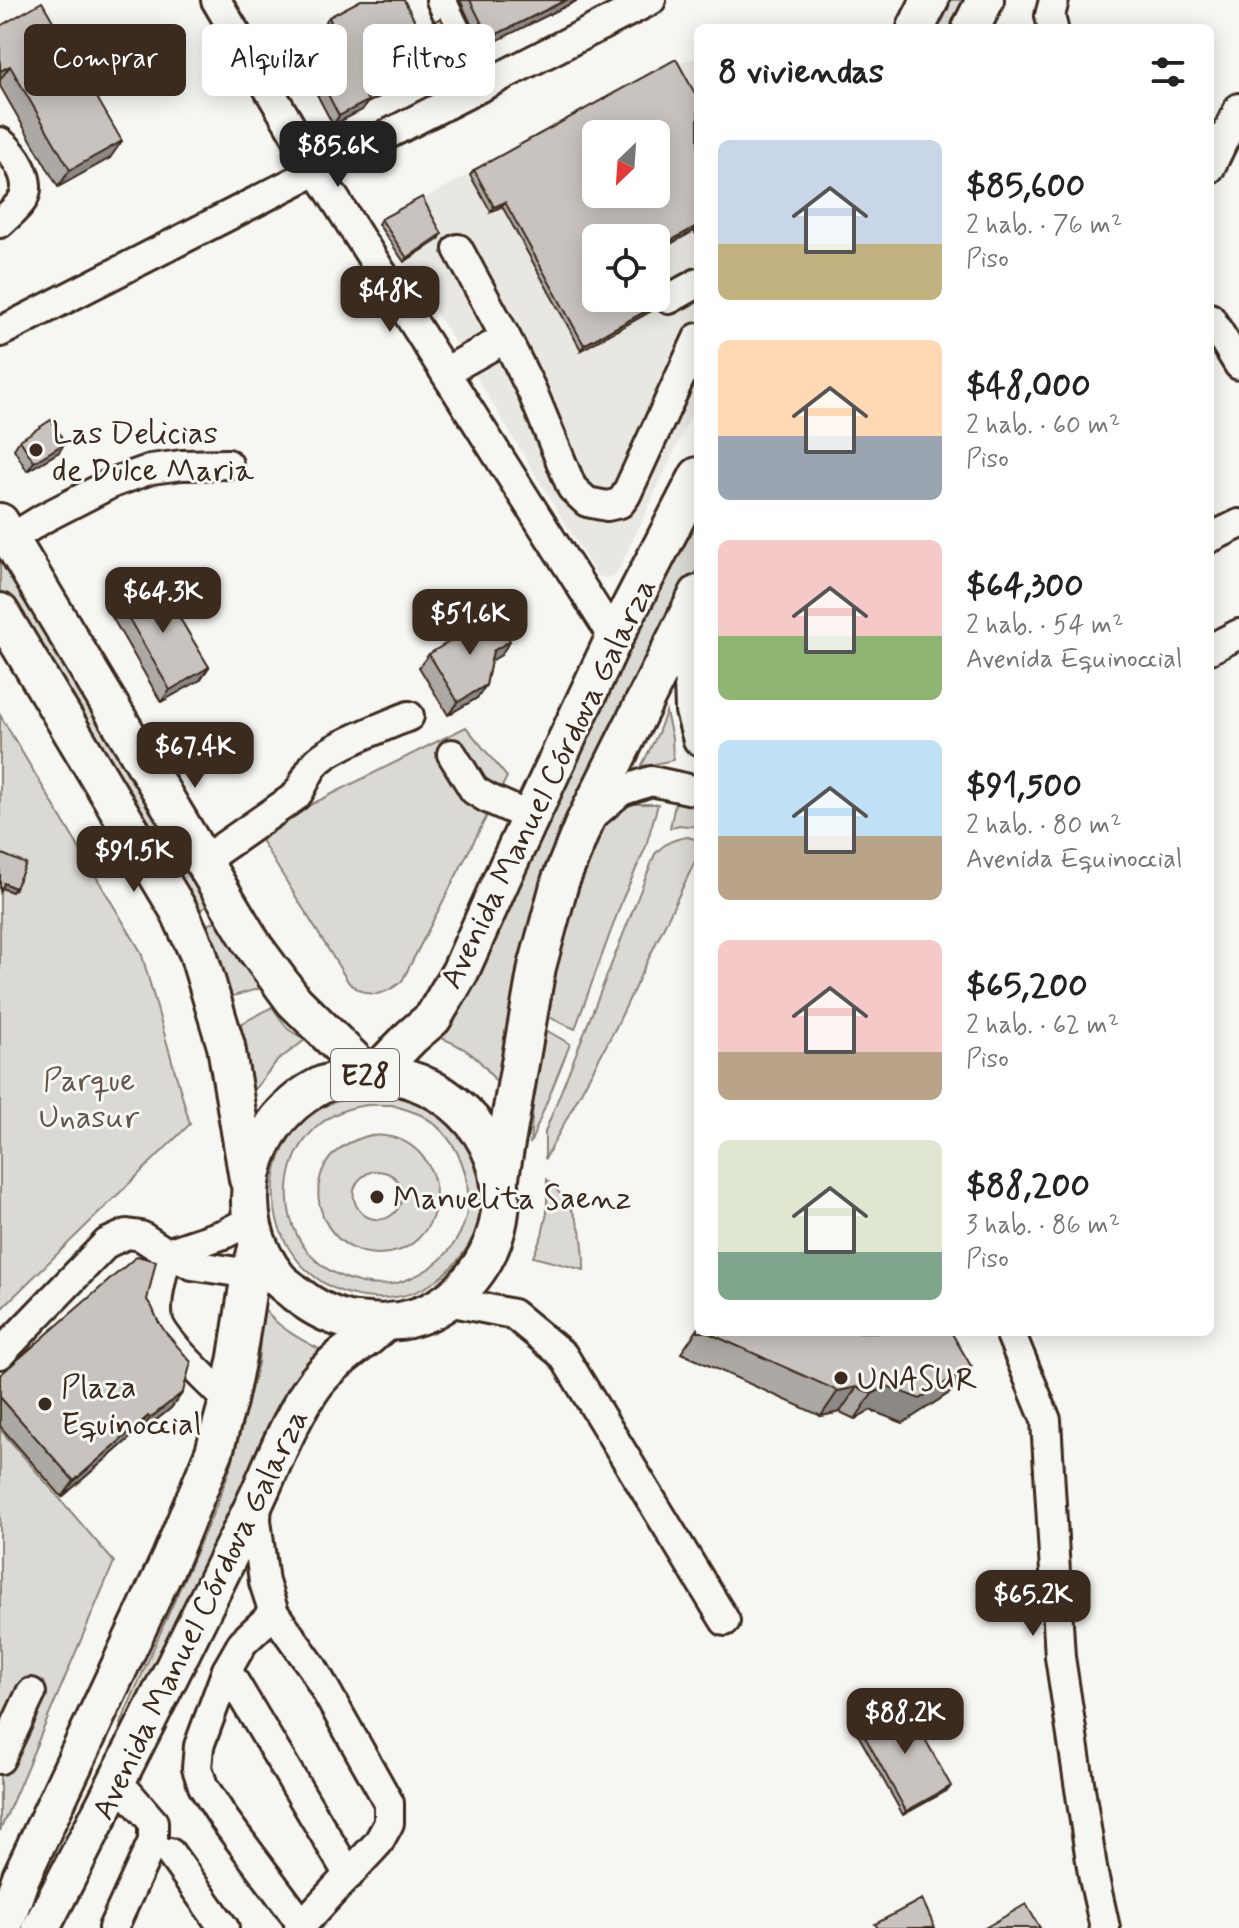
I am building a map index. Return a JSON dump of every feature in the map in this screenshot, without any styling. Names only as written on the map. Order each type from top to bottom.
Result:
[{"type":"main road","points":[[918,24],[930,0]]},
{"type":"main road","points":[[973,24],[985,0]]},
{"type":"main road","name":"Avenida Manuel Córdova Galarza","points":[[371,1074],[433,1018],[460,972],[614,638],[694,484]]},
{"type":"main road","points":[[5,530],[255,948],[294,1001],[371,1074]]},
{"type":"main road","name":"Avenida Manuel Córdova Galarza","points":[[499,1182],[537,967],[560,882],[584,823],[692,606]]},
{"type":"main road","points":[[0,612],[179,911],[198,953],[226,1046],[252,1231]]},
{"type":"main road","name":"E28","points":[[371,1074],[402,1076],[430,1087],[456,1103],[477,1126],[492,1152],[499,1182],[497,1227],[489,1252],[465,1286],[429,1312],[385,1323],[345,1320],[309,1305],[279,1279],[252,1231],[261,1145],[285,1110],[320,1085],[371,1074]]},
{"type":"main road","name":"Avenida Manuel Córdova Galarza","points":[[3,1928],[21,1877],[170,1559],[214,1452],[228,1401],[252,1231]]},
{"type":"main road","name":"Avenida Manuel Córdova Galarza","points":[[41,1928],[191,1634],[300,1407],[318,1380],[333,1365],[385,1323]]},
{"type":"main road","points":[[88,1737],[122,1770]]},
{"type":"street","points":[[216,0],[317,171],[614,638]]},
{"type":"street","points":[[441,0],[452,24]]},
{"type":"street","points":[[495,79],[651,0]]},
{"type":"street","points":[[1052,24],[1050,16],[1054,0]]},
{"type":"street","points":[[0,332],[463,96]]},
{"type":"street","points":[[1214,160],[1239,108]]},
{"type":"street","points":[[0,142],[7,147],[24,173],[25,188],[23,198],[0,223]]},
{"type":"street","points":[[458,249],[532,391],[572,488],[587,502],[607,506],[620,503],[626,495],[694,347]]},
{"type":"street","points":[[670,298],[694,285]]},
{"type":"street","points":[[1214,324],[1239,365]]},
{"type":"street","points":[[445,372],[506,338]]},
{"type":"street","points":[[5,530],[44,518],[112,483],[151,469],[228,464]]},
{"type":"street","points":[[1214,536],[1239,524]]},
{"type":"street","points":[[692,606],[690,711],[694,726]]},
{"type":"street","points":[[1214,647],[1239,634]]},
{"type":"street","points":[[203,861],[296,796],[316,762],[330,751],[409,716]]},
{"type":"street","points":[[452,754],[474,790],[530,817]]},
{"type":"street","points":[[584,823],[621,791],[651,781],[694,790]]},
{"type":"street","points":[[167,1253],[224,1234],[252,1231]]},
{"type":"street","points":[[0,1354],[107,1243],[127,1234],[141,1236],[192,1265],[252,1231]]},
{"type":"street","points":[[167,1253],[157,1306],[159,1324],[183,1356],[228,1401]]},
{"type":"street","points":[[448,1301],[513,1314],[563,1355],[725,1621]]},
{"type":"street","points":[[1012,1336],[1046,1420],[1060,1657],[1093,1874],[1105,1928]]},
{"type":"street","points":[[258,1497],[256,1520],[264,1582],[274,1613],[313,1668],[389,1803],[389,1823],[378,1843],[300,1926],[224,1819],[203,1786],[197,1768],[199,1746],[227,1670],[243,1642],[274,1613]]},
{"type":"street","points":[[227,1670],[349,1875]]},
{"type":"street","points":[[0,1759],[31,1693]]},
{"type":"street","points":[[122,1770],[128,1793],[153,1822],[153,1841],[123,1922]]},
{"type":"street","points":[[170,1853],[224,1928]]},
{"type":"shaded area","points":[[694,58],[694,409],[615,575],[606,578],[597,576],[463,355],[378,224],[673,64]]},
{"type":"green space","points":[[946,0],[972,0],[961,24],[934,24]]},
{"type":"green space","points":[[694,522],[694,575],[653,652],[502,1091],[474,1056],[456,1044],[433,1035]]},
{"type":"green space","points":[[0,560],[211,904],[195,913],[143,816],[0,593]]},
{"type":"green space","points":[[666,712],[673,760],[641,767],[658,733]]},
{"type":"green space","name":"Parque Unasur","points":[[0,715],[141,952],[190,1124],[0,1310]]},
{"type":"green space","points":[[466,727],[507,777],[402,981],[382,993],[363,992],[349,983],[256,832]]},
{"type":"green space","points":[[676,799],[694,805],[694,827],[679,825],[670,828]]},
{"type":"green space","points":[[635,804],[658,804],[645,849],[623,898],[575,1029],[546,1016],[553,973],[579,889],[605,823],[622,808]]},
{"type":"green space","points":[[678,839],[694,839],[694,863],[616,1027],[545,1159],[545,1132],[655,854]]},
{"type":"green space","points":[[220,919],[261,988],[226,998],[201,928]]},
{"type":"green space","points":[[272,1007],[288,1029],[305,1040],[277,1061],[253,1091],[235,1027]]},
{"type":"green space","points":[[544,1029],[570,1044],[530,1144],[535,1076]]},
{"type":"green space","points":[[358,1092],[395,1092],[430,1105],[458,1130],[476,1162],[481,1209],[472,1238],[462,1256],[440,1278],[403,1296],[373,1298],[338,1290],[310,1272],[289,1248],[277,1219],[274,1188],[280,1157],[297,1129],[324,1105]],"holes":[[[365,1105],[392,1105],[421,1115],[436,1125],[448,1139],[465,1171],[468,1208],[455,1242],[430,1268],[397,1283],[363,1283],[343,1277],[317,1261],[299,1238],[289,1212],[288,1185],[295,1158],[310,1134],[332,1116]]]},
{"type":"green space","points":[[385,1136],[411,1146],[421,1154],[433,1178],[436,1191],[432,1218],[423,1234],[398,1251],[372,1254],[351,1247],[334,1234],[323,1216],[318,1196],[321,1176],[331,1157],[349,1143],[365,1137]],"holes":[[[373,1171],[387,1173],[396,1179],[402,1198],[392,1215],[382,1219],[368,1217],[356,1205],[356,1184]]]},
{"type":"green space","points":[[547,1180],[577,1220],[583,1243],[584,1270],[533,1257],[547,1213]]},
{"type":"green space","points":[[263,1308],[283,1328],[325,1352],[251,1473],[124,1732],[120,1727],[127,1708],[232,1463],[258,1363]]},
{"type":"green space","points":[[0,1429],[114,1562],[0,1831]]},
{"type":"building","points":[[361,0],[404,0],[416,24],[363,24],[363,96],[368,96],[368,101],[339,116],[329,96],[347,96],[347,24],[327,24],[331,22],[329,17]]},
{"type":"building","points":[[470,0],[566,0],[495,35],[495,24],[482,24]]},
{"type":"building","points":[[42,2],[55,24],[24,24],[24,90],[10,66],[0,71],[0,26]]},
{"type":"building","points":[[441,18],[444,24],[429,24]]},
{"type":"building","points":[[676,59],[694,92],[694,228],[670,241],[670,224],[582,224],[582,312],[644,312],[584,345],[505,202],[494,207],[474,170]]},
{"type":"building","points":[[27,96],[96,96],[122,141],[70,170]]},
{"type":"building","points":[[422,197],[442,234],[407,258],[381,219]]},
{"type":"building","name":"Las Delicias de Dulce Maria","points":[[51,420],[65,443],[34,462],[20,440]]},
{"type":"building","points":[[149,580],[164,606],[170,602],[209,667],[170,690],[117,598]]},
{"type":"building","points":[[494,614],[510,641],[493,651],[486,685],[458,702],[429,654]]},
{"type":"building","points":[[0,853],[26,864],[15,888],[4,883],[0,892]]},
{"type":"building","points":[[137,1256],[156,1261],[147,1300],[166,1333],[191,1362],[183,1392],[150,1418],[148,1416],[74,1481],[0,1397],[0,1375]]},
{"type":"building","name":"UNASUR","points":[[715,1336],[953,1336],[971,1366],[920,1399],[887,1386],[872,1394],[857,1387],[838,1391]]},
{"type":"building","points":[[904,1701],[951,1786],[906,1811],[859,1726]]},
{"type":"building","points":[[922,1899],[935,1928],[878,1928],[875,1924]]},
{"type":"building","points":[[1026,1904],[1040,1928],[985,1928]]},
{"type":"place","name":"Las Delicias de Dulce Maria","points":[[36,450]]},
{"type":"place","name":"Manuelita Saenz","points":[[377,1197]]},
{"type":"place","name":"UNASUR","points":[[841,1378]]},
{"type":"place","name":"Plaza Equinoccial","points":[[45,1404]]}]
